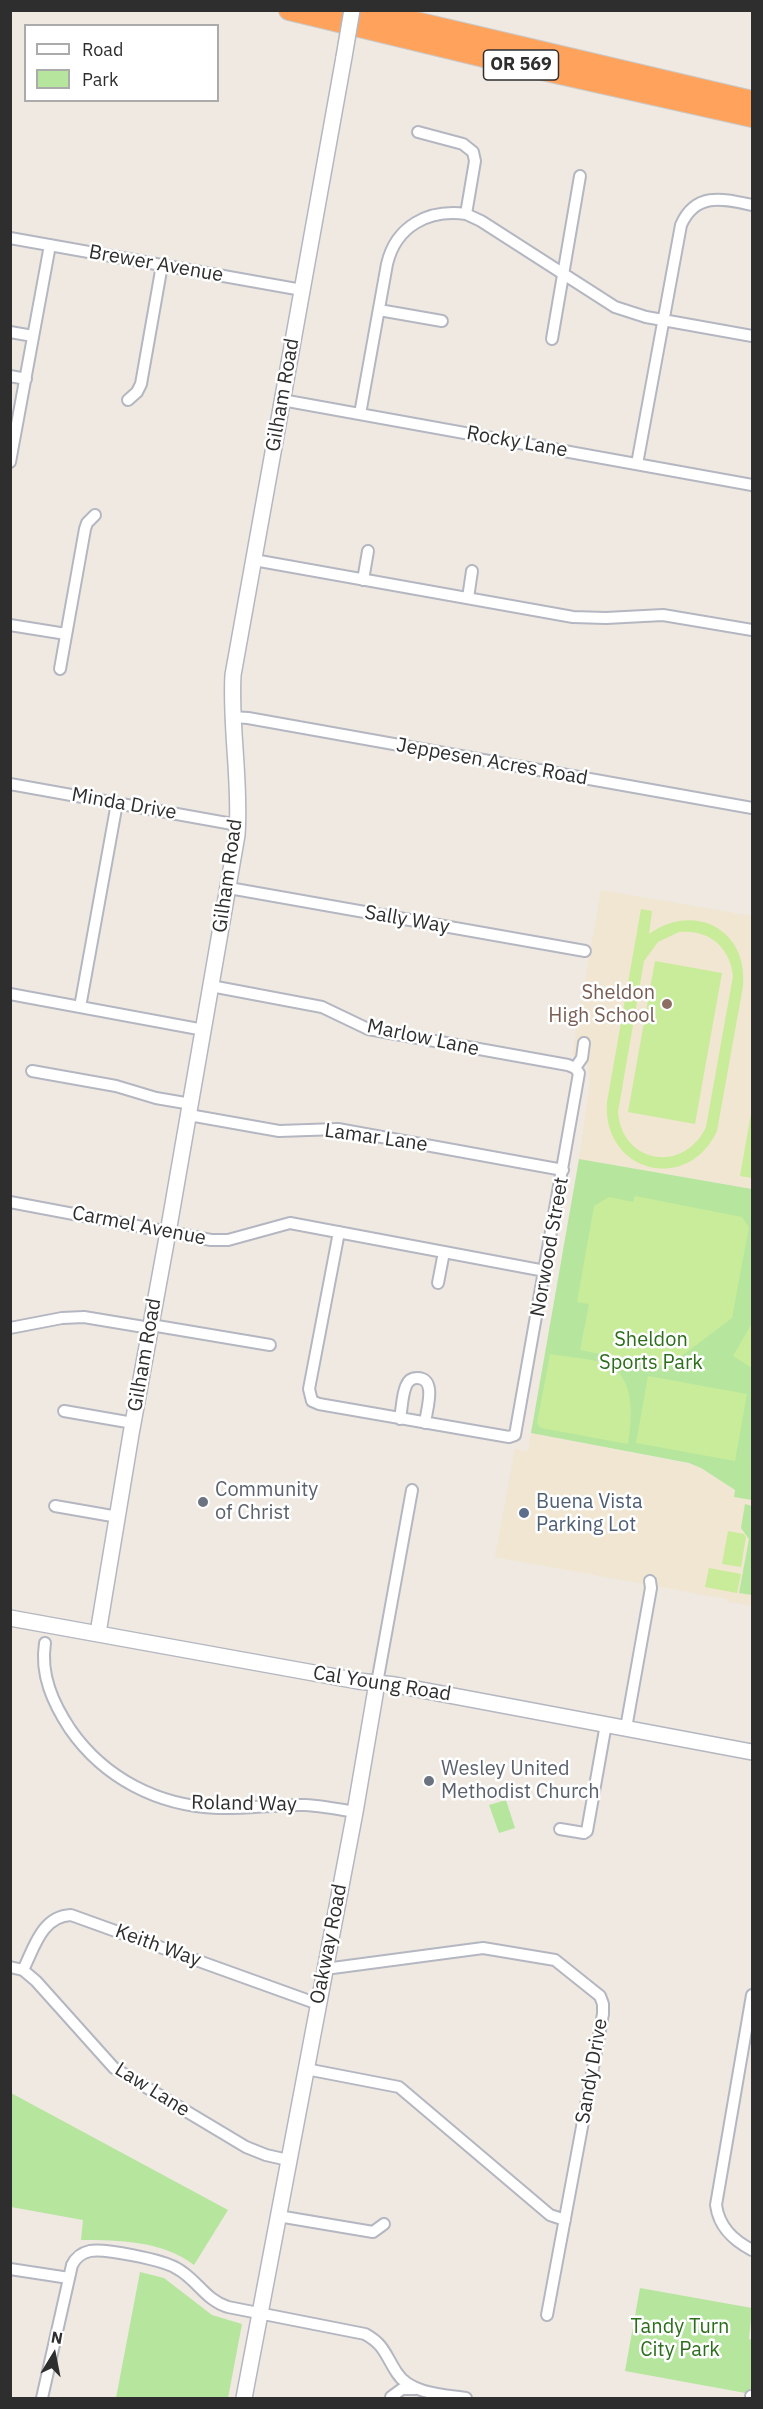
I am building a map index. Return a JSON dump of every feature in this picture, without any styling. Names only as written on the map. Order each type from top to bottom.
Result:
[{"type":"highway","name":"OR 569","points":[[289,10],[484,57],[753,117]]},
{"type":"highway","name":"OR 569","points":[[365,10],[753,101]]},
{"type":"street","name":"Gilham Road","points":[[98,1634],[133,1423],[229,888],[238,825],[232,717],[233,675],[352,10]]},
{"type":"street","points":[[418,132],[464,144],[473,152],[475,161],[466,214]]},
{"type":"street","points":[[552,339],[580,176]]},
{"type":"street","points":[[637,464],[678,235],[687,214],[697,205],[716,199],[753,205]]},
{"type":"street","points":[[360,414],[391,251],[402,233],[432,215],[448,212],[466,214],[481,221],[615,307],[663,320],[753,336]]},
{"type":"street","name":"Brewer Avenue","points":[[10,238],[302,290]]},
{"type":"street","points":[[10,462],[50,245]]},
{"type":"street","points":[[128,400],[137,392],[141,384],[162,265]]},
{"type":"street","points":[[379,310],[442,321]]},
{"type":"street","points":[[10,332],[33,336]]},
{"type":"street","points":[[10,376],[26,379]]},
{"type":"street","name":"Rocky Lane","points":[[282,400],[753,485]]},
{"type":"street","points":[[60,669],[85,529],[87,523],[95,515]]},
{"type":"street","points":[[363,580],[368,551]]},
{"type":"street","points":[[254,560],[573,617],[663,615],[753,630]]},
{"type":"street","points":[[468,598],[472,571]]},
{"type":"street","points":[[10,625],[66,634]]},
{"type":"street","name":"Jeppesen Acres Road","points":[[232,717],[753,808]]},
{"type":"street","name":"Minda Drive","points":[[10,784],[238,825]]},
{"type":"street","points":[[80,1007],[117,803]]},
{"type":"street","name":"Sally Way","points":[[229,888],[585,951]]},
{"type":"street","name":"Marlow Lane","points":[[211,987],[325,1008],[372,1030],[572,1067]]},
{"type":"street","points":[[10,994],[204,1029]]},
{"type":"street","points":[[572,1067],[582,1058],[584,1043]]},
{"type":"street","name":"Norwood Street","points":[[424,1423],[509,1437],[516,1434],[580,1079],[579,1073],[572,1067]]},
{"type":"street","name":"Lamar Lane","points":[[33,1071],[116,1086],[190,1110],[279,1131],[338,1129],[563,1170]]},
{"type":"street","name":"Carmel Avenue","points":[[10,1202],[217,1240],[234,1238],[286,1223],[545,1271]]},
{"type":"street","points":[[339,1232],[309,1389],[311,1399],[317,1404],[400,1419],[424,1423],[430,1391],[428,1383],[421,1379],[413,1379],[407,1384],[400,1419]]},
{"type":"street","points":[[438,1283],[444,1252]]},
{"type":"street","points":[[10,1328],[62,1318],[84,1317],[270,1345]]},
{"type":"street","points":[[64,1411],[133,1423]]},
{"type":"street","name":"Oakway Road","points":[[244,2398],[355,1812],[376,1683],[412,1490]]},
{"type":"street","points":[[55,1506],[118,1516]]},
{"type":"street","points":[[626,1728],[651,1588],[650,1581]]},
{"type":"street","name":"Cal Young Road","points":[[10,1618],[753,1752]]},
{"type":"street","name":"Roland Way","points":[[45,1643],[43,1657],[45,1677],[66,1723],[99,1762],[132,1785],[167,1800],[201,1807],[299,1805],[355,1812]]},
{"type":"street","points":[[560,1829],[584,1833],[587,1831],[606,1724]]},
{"type":"street","name":"Keith Way","points":[[23,1970],[46,1925],[61,1916],[71,1915],[318,2004]]},
{"type":"street","name":"Sandy Drive","points":[[325,1969],[483,1948],[555,1960],[600,1996],[603,2014],[547,2315]]},
{"type":"street","points":[[10,1967],[23,1970]]},
{"type":"street","name":"Law Lane","points":[[23,1970],[36,1981],[114,2068],[246,2147],[288,2160]]},
{"type":"street","points":[[753,1995],[716,2205],[718,2217],[727,2231],[740,2243],[753,2250]]},
{"type":"street","points":[[306,2069],[399,2086],[550,2215],[565,2220]]},
{"type":"street","points":[[278,2216],[373,2232],[384,2224]]},
{"type":"street","points":[[42,2398],[75,2260],[92,2250],[160,2261],[178,2269],[216,2302],[228,2307],[365,2334],[381,2346],[396,2372],[407,2383],[424,2391]]},
{"type":"street","points":[[10,2269],[69,2278]]},
{"type":"street","points":[[391,2398],[396,2372]]},
{"type":"street","points":[[391,2398],[402,2389],[466,2398]]},
{"type":"shaded area","name":"Sheldon High School","points":[[601,890],[752,916],[752,1189],[579,1159],[590,1083],[588,1064],[572,1055]]},
{"type":"shaded area","points":[[531,1433],[695,1465],[735,1490],[734,1497],[752,1500],[752,1606],[727,1601],[727,1599],[495,1557],[515,1449],[528,1451]]},
{"type":"green space","points":[[641,909],[652,911],[649,934],[666,925],[683,921],[700,921],[715,927],[727,936],[737,949],[742,966],[743,986],[717,1131],[703,1151],[686,1163],[668,1168],[649,1167],[632,1159],[618,1145],[609,1126],[607,1102]],"holes":[[[679,932],[690,932],[708,937],[723,949],[728,956],[733,976],[706,1127],[696,1142],[684,1152],[670,1157],[655,1157],[642,1152],[630,1143],[622,1130],[618,1112],[644,961],[658,942]]]},
{"type":"green space","points":[[655,961],[722,973],[695,1124],[628,1112]]},
{"type":"green space","points":[[752,1108],[752,1178],[740,1176]]},
{"type":"green space","name":"Sheldon Sports Park","points":[[579,1159],[752,1189],[752,1500],[734,1497],[735,1490],[689,1463],[531,1433]]},
{"type":"green space","points":[[635,1196],[742,1217],[749,1227],[732,1318],[667,1367],[580,1350],[589,1304],[577,1302],[594,1206],[609,1197],[633,1202]]},
{"type":"green space","points":[[752,1323],[752,1368],[733,1356]]},
{"type":"green space","points":[[550,1354],[601,1362],[614,1368],[621,1375],[629,1393],[631,1414],[628,1444],[541,1428],[537,1423]]},
{"type":"green space","points":[[648,1376],[747,1394],[735,1461],[636,1443]]},
{"type":"green space","points":[[745,1504],[752,1506],[752,1595],[739,1593],[749,1539],[741,1528]]},
{"type":"green space","points":[[728,1531],[744,1534],[746,1537],[741,1567],[722,1564]]},
{"type":"green space","points":[[709,1568],[741,1574],[737,1593],[705,1587]]},
{"type":"green space","points":[[506,1800],[515,1828],[499,1833],[489,1805]]},
{"type":"green space","points":[[11,2093],[228,2210],[194,2265],[169,2251],[155,2247],[125,2242],[81,2240],[83,2220],[11,2207]]},
{"type":"green space","points":[[140,2272],[164,2278],[212,2315],[242,2324],[228,2398],[116,2398]]},
{"type":"green space","name":"Tandy Turn City Park","points":[[640,2288],[752,2308],[749,2339],[752,2340],[751,2394],[625,2371]]},
{"type":"place","name":"Sheldon High School","points":[[667,1004]]},
{"type":"place","name":"Community of Christ","points":[[203,1502]]},
{"type":"place","name":"Buena Vista Parking Lot","points":[[524,1513]]},
{"type":"place","name":"Wesley United Methodist Church","points":[[429,1781]]}]
